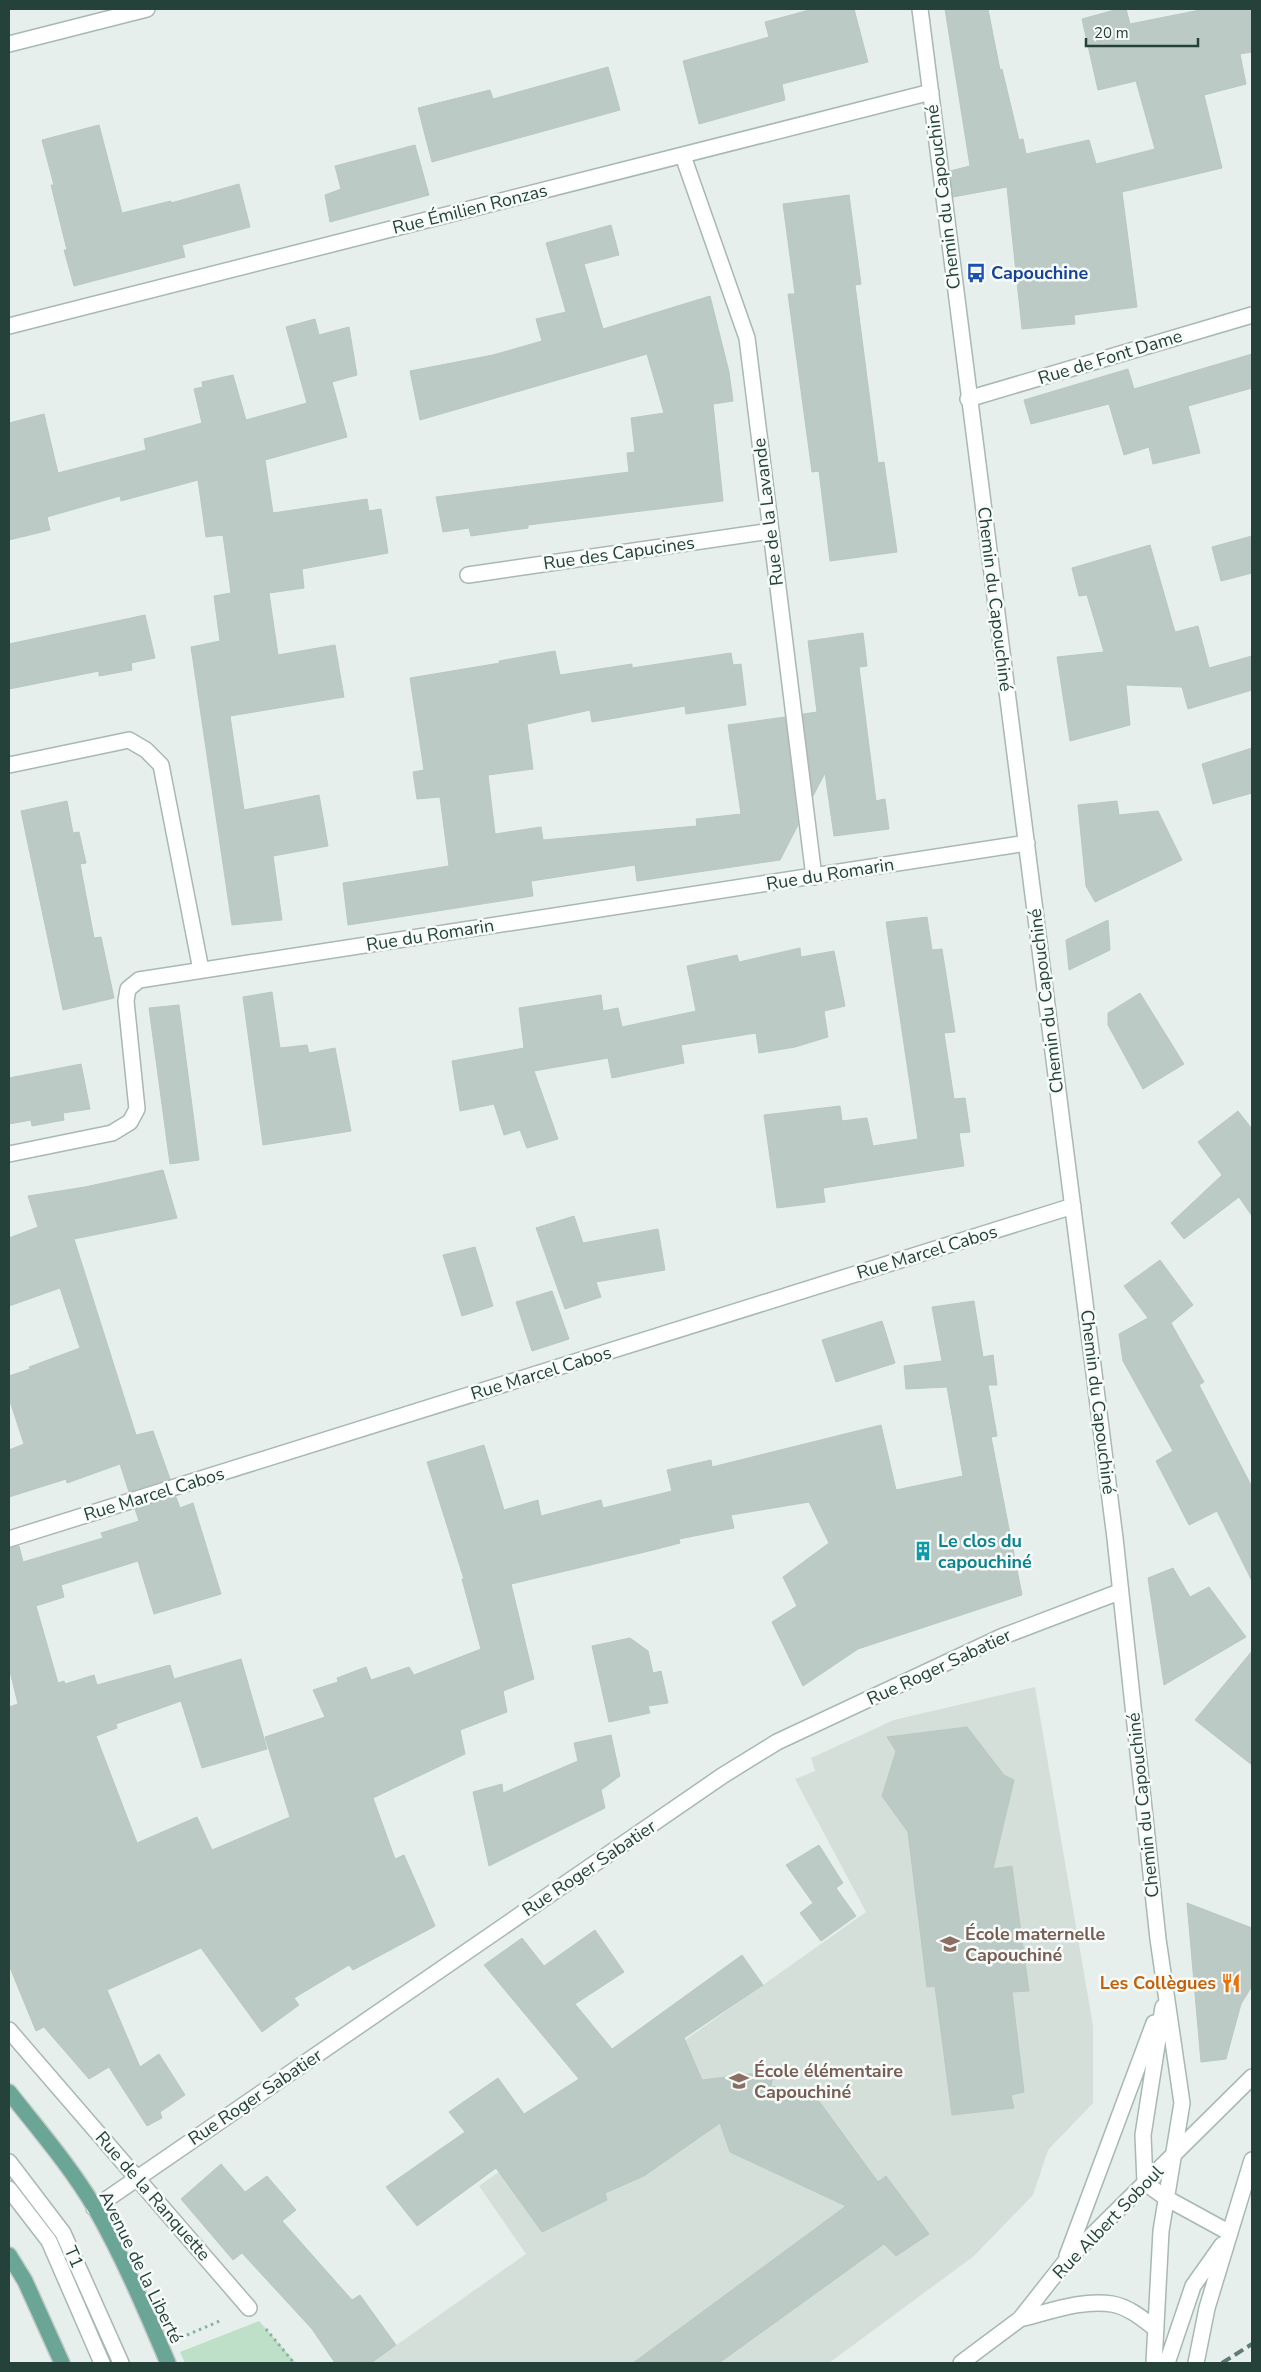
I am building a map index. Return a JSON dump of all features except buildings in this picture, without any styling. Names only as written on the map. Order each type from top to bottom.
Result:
[{"type":"main road","name":"Avenue de la Liberté","points":[[9,2092],[56,2151],[94,2208],[128,2273],[168,2363]]},
{"type":"main road","points":[[9,2255],[25,2281],[62,2363]]},
{"type":"street","points":[[9,44],[147,9]]},
{"type":"street","name":"Chemin du Capouchiné","points":[[920,9],[968,399],[1027,843],[1114,1528],[1119,1592],[1165,1993]]},
{"type":"street","name":"Rue Émilien Ronzas","points":[[9,326],[930,92]]},
{"type":"street","name":"Rue de la Lavande","points":[[683,156],[747,338],[814,877]]},
{"type":"street","name":"Rue de Font Dame","points":[[968,399],[1252,315]]},
{"type":"street","name":"Rue des Capucines","points":[[468,575],[770,531]]},
{"type":"street","points":[[9,765],[129,740],[146,750],[161,765],[201,970]]},
{"type":"street","name":"Rue du Romarin","points":[[9,1154],[112,1133],[130,1122],[137,1109],[126,1002],[128,990],[139,980],[1027,843]]},
{"type":"street","name":"Rue Marcel Cabos","points":[[9,1539],[1073,1206]]},
{"type":"street","name":"Rue Roger Sabatier","points":[[94,2208],[722,1776],[777,1742],[1001,1637],[1119,1592]]},
{"type":"street","points":[[1154,2363],[1161,2231],[1182,2103],[1165,1993]]},
{"type":"street","points":[[1165,1993],[1143,2135],[1145,2183],[1166,2198],[1230,2233]]},
{"type":"street","points":[[1065,2262],[1165,1993]]},
{"type":"street","name":"Rue de la Ranquette","points":[[9,2030],[138,2177],[249,2308]]},
{"type":"street","name":"Rue Albert Soboul","points":[[961,2363],[1020,2319],[1065,2262],[1252,2077]]},
{"type":"street","points":[[1196,2363],[1207,2308],[1252,2160]]},
{"type":"street","name":"T1","points":[[9,2162],[63,2233],[121,2363]]},
{"type":"street","name":"T1","points":[[9,2189],[48,2241],[102,2363]]},
{"type":"street","points":[[1167,2363],[1193,2286],[1230,2233]]},
{"type":"street","points":[[1020,2319],[1091,2303],[1113,2304],[1131,2311],[1156,2329]]},
{"type":"path","points":[[182,2337],[249,2308],[294,2363]]},
{"type":"shaded area","points":[[1035,1687],[1093,2026],[1093,2103],[1048,2150],[1033,2195],[974,2256],[829,2363],[371,2363],[526,2254],[479,2186],[866,1912],[795,1779],[815,1771],[811,1758],[894,1720]]},
{"type":"green space","points":[[259,2321],[296,2363],[185,2363],[180,2352]]},
{"type":"railway","points":[[1222,2363],[1252,2344]]},
{"type":"place","name":"Capouchine","points":[[976,273]]},
{"type":"place","name":"Le clos du capouchiné","points":[[923,1551]]},
{"type":"place","name":"École maternelle Capouchiné","points":[[950,1944]]},
{"type":"place","name":"Les Collègues","points":[[1231,1983]]},
{"type":"place","name":"École élémentaire Capouchiné","points":[[739,2081]]}]
